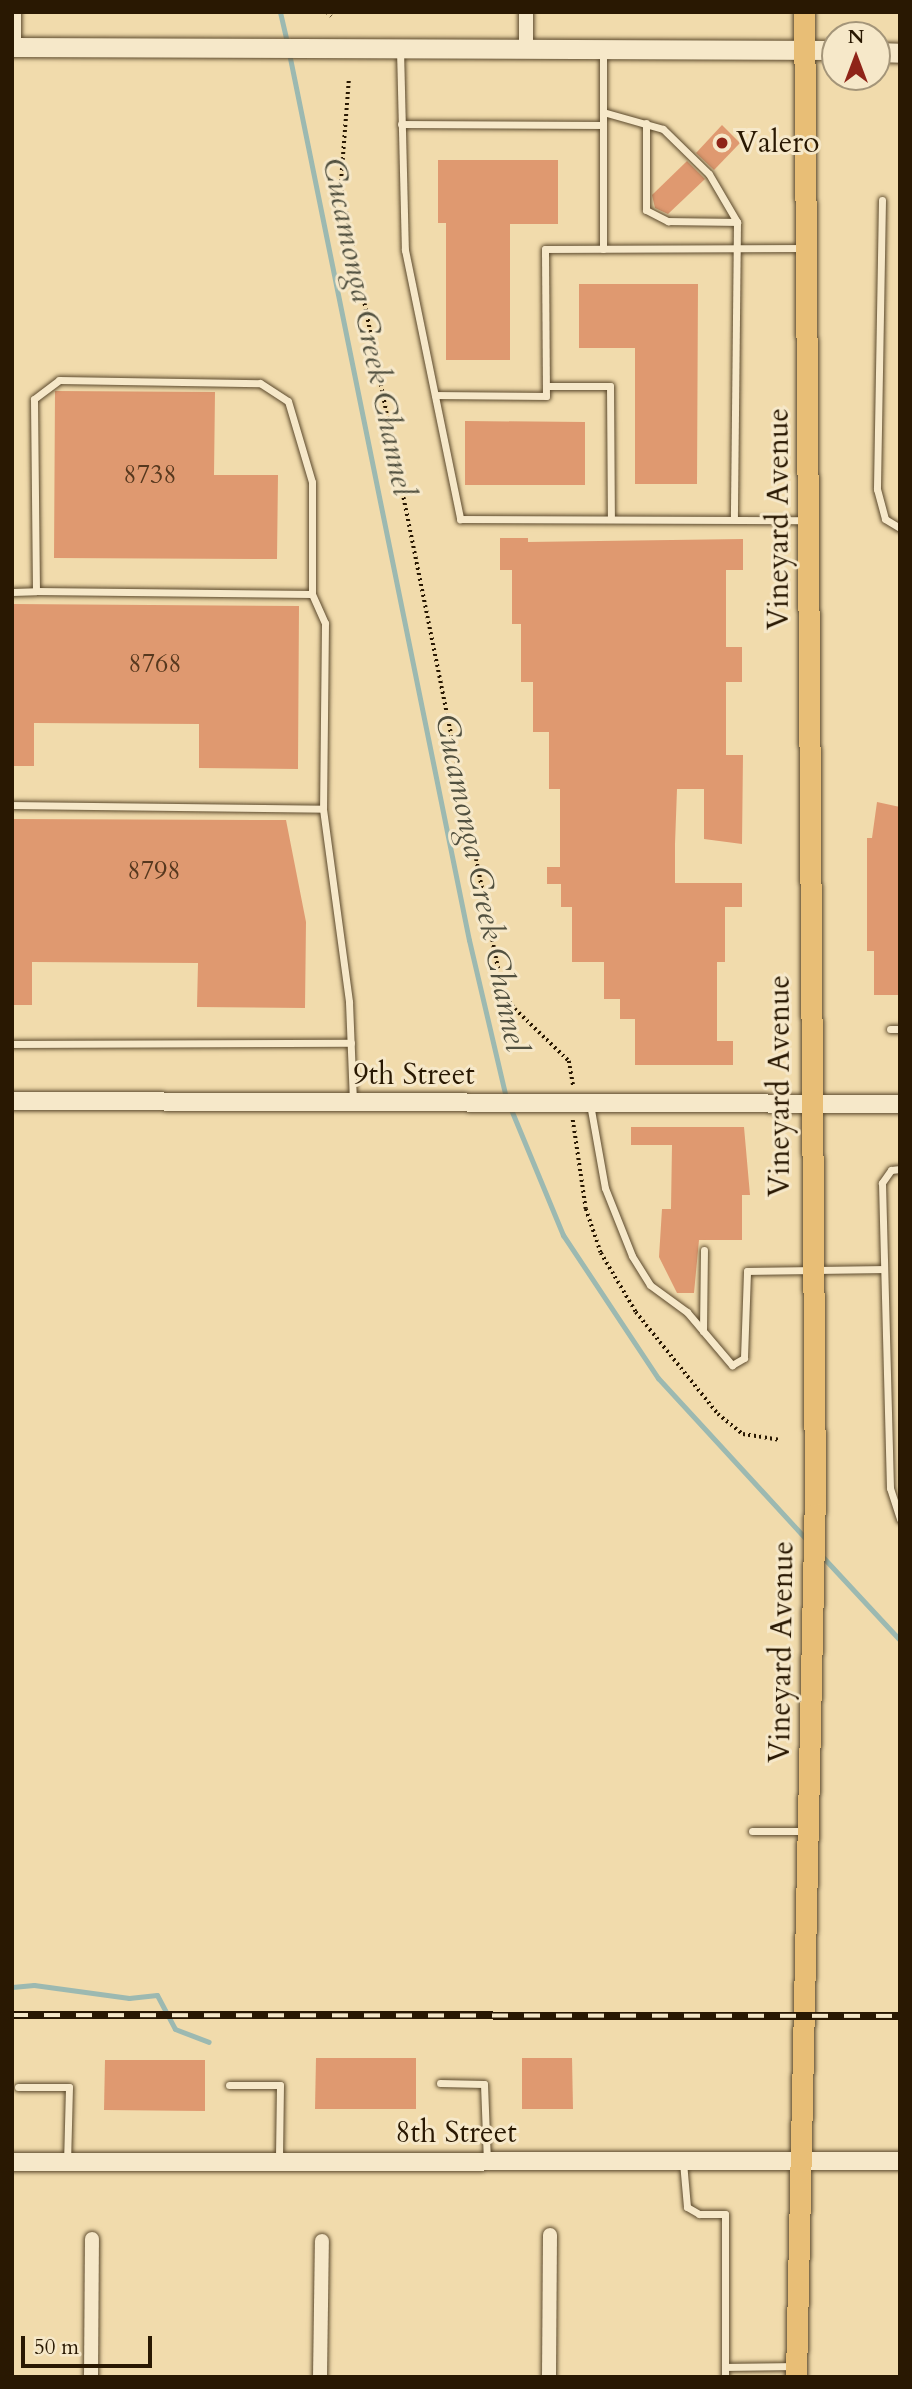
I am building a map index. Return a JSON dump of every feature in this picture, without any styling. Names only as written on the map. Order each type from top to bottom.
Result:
[{"type":"main road","name":"Vineyard Avenue","points":[[796,2372],[798,2160],[815,1495],[809,1103],[808,248],[804,12]]},
{"type":"main road","points":[[13,47],[821,50]]},
{"type":"street","points":[[13,47],[14,12]]},
{"type":"street","points":[[526,12],[526,49]]},
{"type":"street","name":"9th Street","points":[[12,1101],[900,1104]]},
{"type":"street","name":"8th Street","points":[[12,2162],[900,2161]]},
{"type":"street","points":[[550,2377],[551,2235]]},
{"type":"street","points":[[91,2377],[92,2239]]},
{"type":"street","points":[[320,2377],[322,2241]]},
{"type":"lane","points":[[400,49],[405,250],[460,519],[808,520]]},
{"type":"lane","points":[[603,49],[603,248]]},
{"type":"lane","points":[[603,113],[663,129],[693,156],[737,222],[734,519]]},
{"type":"lane","points":[[646,123],[646,210],[668,221],[737,222]]},
{"type":"lane","points":[[401,124],[603,125]]},
{"type":"lane","points":[[882,201],[877,489],[886,519],[900,528]]},
{"type":"lane","points":[[435,395],[546,396],[545,249],[808,248]]},
{"type":"lane","points":[[36,592],[34,399],[58,380],[260,383],[288,401],[312,482],[312,594],[325,623],[323,808],[349,1003],[352,1103]]},
{"type":"lane","points":[[546,386],[610,386],[611,519]]},
{"type":"lane","points":[[12,592],[312,594]]},
{"type":"lane","points":[[12,805],[323,808]]},
{"type":"lane","points":[[890,1029],[900,1029]]},
{"type":"lane","points":[[12,1044],[351,1043]]},
{"type":"lane","points":[[590,1104],[611,1210],[632,1256],[650,1285],[687,1312],[732,1365],[740,1363],[744,1358],[747,1271],[884,1269]]},
{"type":"lane","points":[[900,1169],[891,1170],[882,1183],[890,1488],[900,1519]]},
{"type":"lane","points":[[703,1332],[704,1250]]},
{"type":"lane","points":[[752,1831],[807,1831]]},
{"type":"lane","points":[[440,2083],[485,2084],[487,2161]]},
{"type":"lane","points":[[229,2085],[280,2085],[279,2161]]},
{"type":"lane","points":[[18,2087],[69,2087],[67,2162]]},
{"type":"lane","points":[[683,2160],[687,2207],[699,2214],[725,2214],[724,2377]]},
{"type":"lane","points":[[724,2367],[796,2372]]},
{"type":"path","points":[[349,81],[341,185],[503,992],[515,1009],[569,1061],[575,1079]]},
{"type":"path","points":[[572,1127],[593,1231],[601,1253],[636,1312],[718,1414],[743,1434],[781,1440]]},
{"type":"building","name":"Valero","points":[[722,125],[740,143],[714,170],[696,153]]},
{"type":"building","points":[[438,160],[558,160],[558,224],[510,224],[510,360],[446,360],[446,223],[438,223]]},
{"type":"building","points":[[687,161],[705,179],[668,214],[655,208],[652,195]]},
{"type":"building","points":[[579,284],[698,284],[697,484],[635,484],[635,348],[579,348]]},
{"type":"building","points":[[55,391],[215,392],[214,475],[278,475],[277,559],[54,558]]},
{"type":"building","points":[[465,421],[585,422],[585,485],[465,485]]},
{"type":"building","points":[[500,538],[528,538],[528,542],[743,539],[743,570],[726,570],[726,647],[742,647],[742,682],[726,682],[726,755],[743,755],[742,844],[704,839],[704,789],[677,789],[675,844],[675,883],[742,883],[742,907],[725,907],[725,962],[717,962],[717,1041],[733,1041],[733,1065],[635,1065],[635,1019],[620,1019],[620,999],[604,999],[604,962],[572,962],[572,907],[561,907],[561,884],[547,884],[547,867],[560,867],[560,789],[549,789],[549,732],[533,732],[533,682],[521,682],[521,624],[512,624],[512,570],[500,570]]},
{"type":"building","points":[[12,604],[299,606],[298,769],[199,768],[199,724],[34,723],[34,766],[12,766]]},
{"type":"building","points":[[877,802],[900,807],[900,995],[874,995],[874,951],[867,951],[867,838],[872,838]]},
{"type":"building","points":[[12,819],[286,820],[306,922],[305,1008],[197,1007],[198,963],[32,962],[32,1005],[12,1005]]},
{"type":"building","points":[[631,1127],[744,1127],[750,1195],[742,1195],[742,1240],[699,1240],[694,1293],[677,1293],[659,1257],[662,1209],[671,1209],[672,1145],[631,1145]]},
{"type":"building","points":[[316,2058],[416,2058],[416,2109],[315,2109]]},
{"type":"building","points":[[522,2058],[572,2058],[573,2109],[522,2109]]},
{"type":"building","points":[[105,2060],[205,2060],[205,2111],[104,2110]]},
{"type":"waterway","name":"Cucamonga Creek Channel","points":[[280,12],[287,43]]},
{"type":"waterway","name":"Cucamonga Creek Channel","points":[[289,53],[469,940],[506,1098]]},
{"type":"waterway","name":"Cucamonga Creek Channel","points":[[510,1107],[563,1235],[658,1378],[806,1539]]},
{"type":"waterway","name":"Cucamonga Creek Channel","points":[[820,1554],[900,1640]]},
{"type":"waterway","points":[[12,1987],[34,1985],[129,1998],[157,1995],[175,2029],[209,2042]]},
{"type":"railway","points":[[12,2015],[900,2016]]},
{"type":"place","name":"Valero","points":[[722,143]]}]
